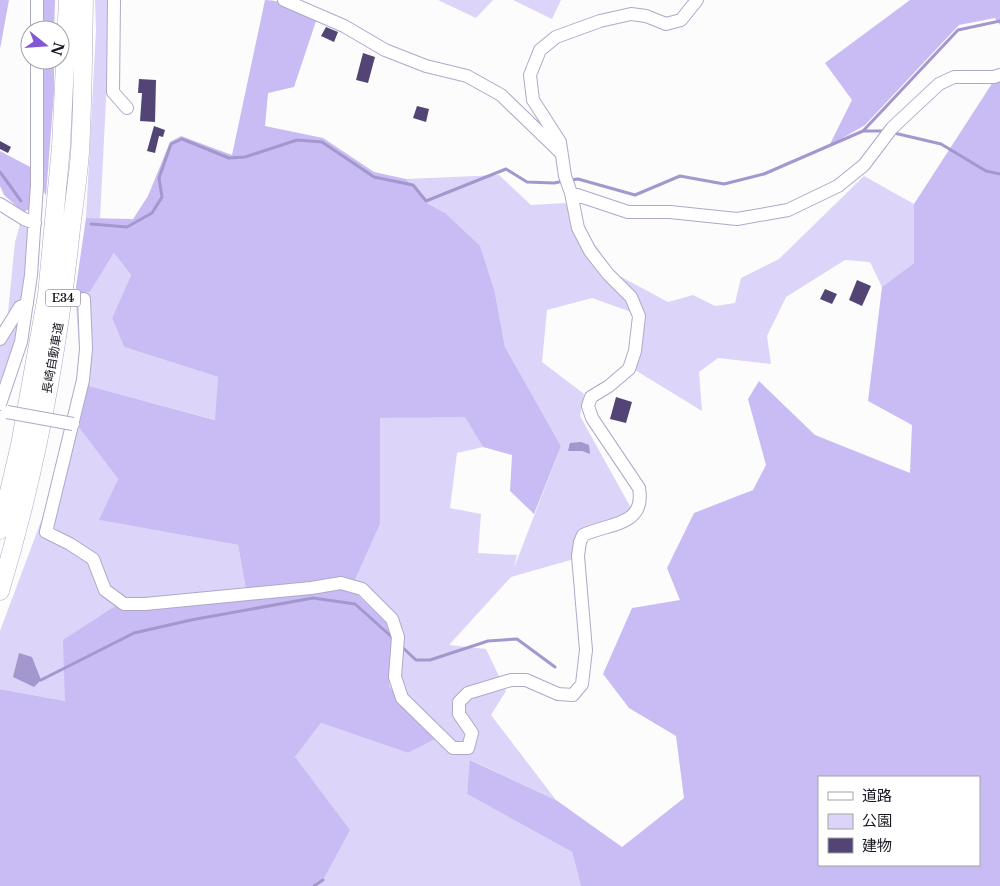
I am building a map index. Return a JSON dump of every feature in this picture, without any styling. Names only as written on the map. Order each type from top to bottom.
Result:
[{"type":"highway","name":"長崎自動車道","points":[[0,530],[20,445],[47,295],[61,147],[68,0]]},
{"type":"highway","name":"長崎自動車道","points":[[0,591],[32,464],[63,303],[80,153],[84,0]]},
{"type":"street","points":[[37,0],[37,20]]},
{"type":"street","points":[[114,0],[113,92],[127,108]]},
{"type":"street","points":[[284,0],[344,26],[385,50],[426,66],[467,76],[501,95],[562,154]]},
{"type":"street","points":[[84,299],[86,349],[83,380],[46,532],[70,544],[93,559],[105,590],[124,604],[213,597],[341,583],[362,589],[392,619],[398,637],[395,677],[402,698],[453,748],[468,748],[472,733],[459,714],[459,702],[468,693],[510,680],[526,680],[558,694],[573,695],[582,684],[586,650],[578,556],[580,542],[584,535],[597,529],[628,520],[638,510],[641,499],[639,488],[592,418],[588,406],[591,397],[610,386],[628,368],[635,351],[639,316],[631,297],[608,274],[590,251],[578,228],[560,142],[533,100],[530,75],[540,50],[556,37],[600,21],[631,14],[646,16],[666,24],[681,20],[697,0]]},
{"type":"street","points":[[37,70],[37,185],[27,304],[21,342],[2,409],[73,424]]},
{"type":"street","points":[[568,185],[628,212],[670,212],[737,220],[788,210],[838,186],[864,165],[892,128],[939,84],[954,77],[994,77],[1000,75]]},
{"type":"street","points":[[0,204],[34,223]]},
{"type":"street","points":[[0,339],[20,307],[27,304]]},
{"type":"green space","points":[[95,0],[111,0],[100,219],[86,218],[96,31]]},
{"type":"green space","points":[[438,0],[493,0],[476,18]]},
{"type":"green space","points":[[513,0],[561,0],[552,19]]},
{"type":"green space","points":[[499,175],[531,205],[565,203],[616,274],[668,302],[693,295],[715,306],[735,303],[741,278],[779,259],[864,176],[914,204],[914,263],[882,287],[870,262],[845,260],[786,297],[767,336],[771,364],[718,358],[699,372],[702,411],[635,370],[645,317],[592,298],[547,310],[542,362],[584,394],[580,416],[636,517],[583,529],[574,559],[511,577],[449,645],[486,649],[506,691],[491,715],[556,800],[471,760],[467,794],[572,852],[581,886],[314,886],[323,880],[295,757],[321,723],[408,753],[434,739],[389,686],[392,628],[351,589],[380,524],[380,418],[465,416],[483,447],[457,453],[450,508],[481,514],[478,553],[517,555],[514,568],[561,446],[505,347],[495,293],[445,213],[425,202],[406,179]]},
{"type":"green space","points":[[21,221],[30,227],[19,330],[0,393],[0,331],[7,322],[15,242]]},
{"type":"green space","points":[[114,253],[131,275],[112,318],[124,347],[218,377],[216,420],[82,384],[75,294],[90,292]]},
{"type":"green space","points":[[77,425],[118,479],[100,520],[238,545],[246,590],[65,701],[0,689],[0,631]]},
{"type":"shaded area","points":[[0,0],[9,0],[0,49]]},
{"type":"shaded area","points":[[41,0],[55,0],[54,20],[41,20]]},
{"type":"shaded area","points":[[265,0],[285,4],[317,18],[294,87],[268,93],[265,126],[323,138],[374,172],[406,179],[425,202],[445,213],[480,246],[495,293],[505,347],[561,446],[534,514],[510,491],[512,455],[483,447],[465,417],[380,418],[380,524],[351,589],[392,628],[389,686],[435,739],[408,753],[321,723],[295,757],[350,830],[323,880],[314,886],[0,886],[0,689],[65,701],[63,640],[117,605],[246,590],[238,545],[99,520],[118,479],[77,425],[82,384],[215,420],[218,377],[124,347],[112,318],[131,275],[114,253],[90,292],[75,294],[86,218],[133,219],[148,196],[170,142],[181,136],[232,155]]},
{"type":"shaded area","points":[[910,0],[1000,0],[1000,25],[995,18],[959,25],[865,125],[829,146],[852,100],[825,63]]},
{"type":"shaded area","points":[[41,70],[54,70],[46,196],[41,186]]},
{"type":"shaded area","points":[[1000,79],[1000,886],[581,886],[572,852],[467,794],[470,760],[556,800],[622,847],[684,798],[676,736],[629,708],[603,674],[632,608],[680,600],[667,568],[694,513],[753,490],[766,465],[748,399],[759,381],[815,435],[910,473],[912,425],[868,401],[882,287],[914,263],[914,204],[993,82]]},
{"type":"shaded area","points":[[0,151],[32,168],[30,209],[23,212],[4,195],[0,186]]},
{"type":"shaded area","points":[[581,442],[589,445],[590,454],[582,451],[568,451],[570,443]]},
{"type":"shaded area","points":[[19,653],[32,657],[41,680],[34,687],[13,677]]},
{"type":"building","points":[[326,27],[338,32],[334,42],[321,36]]},
{"type":"building","points":[[363,53],[375,57],[368,83],[356,80]]},
{"type":"building","points":[[139,79],[156,80],[155,122],[140,121],[142,93],[138,93]]},
{"type":"building","points":[[417,106],[429,109],[426,122],[413,118]]},
{"type":"building","points":[[154,126],[165,130],[163,137],[159,136],[155,153],[147,151]]},
{"type":"building","points":[[0,141],[11,147],[8,153],[0,149]]},
{"type":"building","points":[[857,280],[871,286],[862,306],[849,300]]},
{"type":"building","points":[[825,289],[837,294],[832,304],[820,299]]},
{"type":"building","points":[[616,397],[632,402],[626,423],[610,419]]},
{"type":"waterway","points":[[863,131],[958,30],[1000,21]]},
{"type":"waterway","points":[[570,180],[578,179],[635,195],[680,176],[724,184],[764,174],[863,131],[884,131]]},
{"type":"waterway","points":[[894,133],[941,144],[986,171],[1000,174]]},
{"type":"waterway","points":[[91,224],[127,227],[152,213],[162,197],[159,178],[171,144],[182,139],[229,158],[245,157],[297,140],[322,142],[374,177],[413,185],[426,201],[506,169],[527,182],[554,183],[564,181]]},
{"type":"waterway","points":[[0,172],[21,201]]},
{"type":"waterway","points":[[41,680],[134,633],[191,620],[313,598],[355,604],[393,638]]},
{"type":"waterway","points":[[402,647],[416,660],[430,660],[488,641],[517,639],[555,667]]},
{"type":"waterway","points":[[314,886],[323,880]]}]
